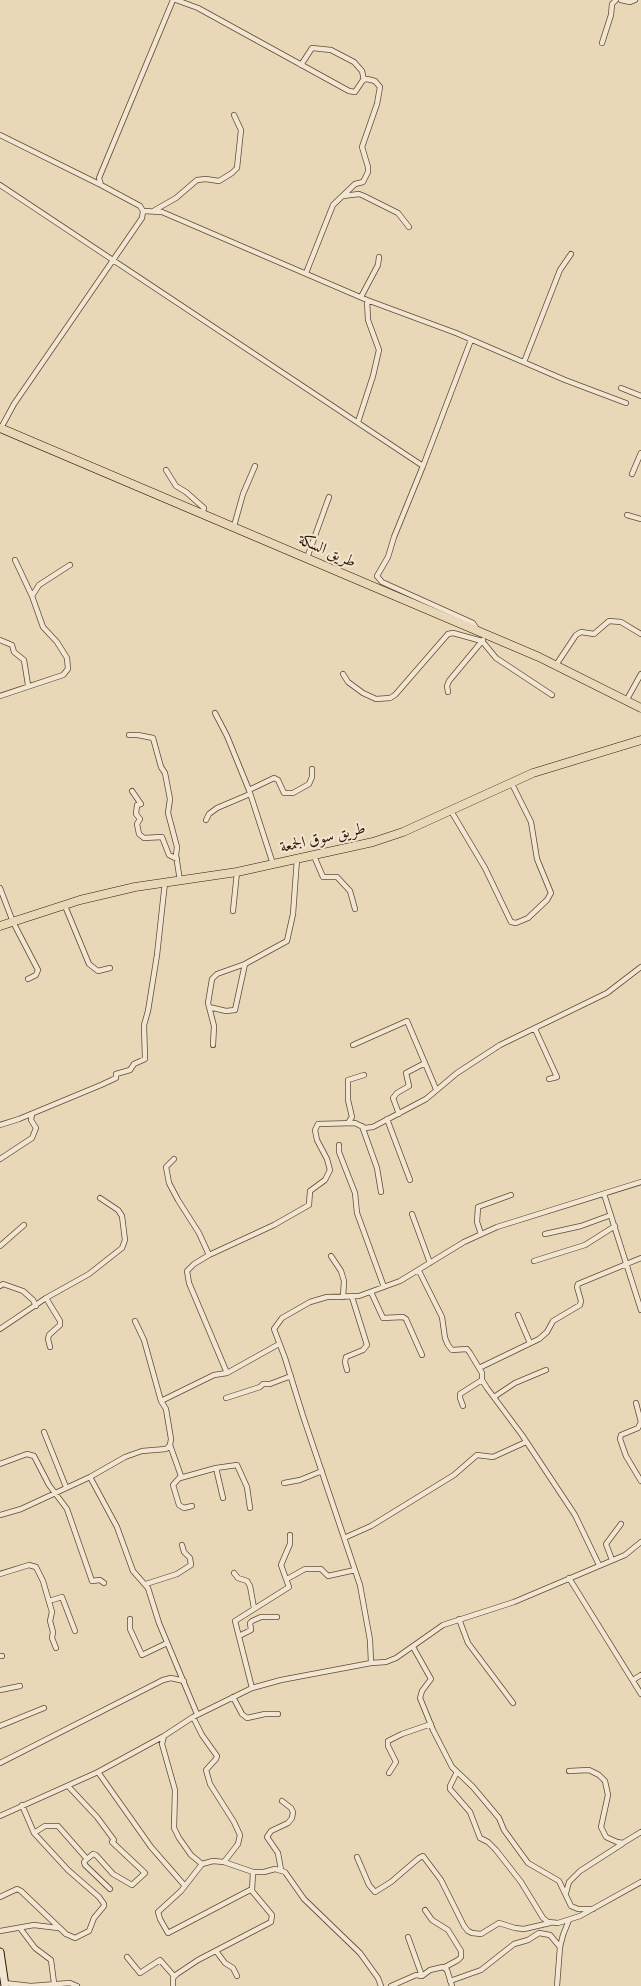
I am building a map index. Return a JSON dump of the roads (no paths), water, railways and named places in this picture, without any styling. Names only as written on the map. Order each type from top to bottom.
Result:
[{"type":"main road","name":"طريق السكة","points":[[0,428],[234,526],[482,636],[556,665],[641,708]]},
{"type":"main road","name":"طريق سوق الجمعة","points":[[0,926],[119,891],[165,882],[237,872],[372,842],[403,832],[534,773],[641,740]]},
{"type":"main road","points":[[0,1954],[5,1984]]},
{"type":"street","points":[[101,185],[99,176],[174,0],[198,8],[301,65],[351,92],[357,91],[364,80],[362,71],[354,62],[331,50],[312,48],[301,65]]},
{"type":"street","points":[[602,44],[611,16],[612,4],[616,0]]},
{"type":"street","points":[[621,0],[630,2],[635,0]]},
{"type":"street","points":[[306,274],[336,201],[355,184],[363,182],[368,172],[362,146],[377,104],[380,89],[377,82],[364,80]]},
{"type":"street","points":[[143,211],[156,210],[176,198],[197,180],[206,179],[219,182],[237,168],[241,130],[234,115]]},
{"type":"street","points":[[0,135],[138,204],[143,211],[142,218],[14,404],[0,428]]},
{"type":"street","points":[[0,185],[423,466]]},
{"type":"street","points":[[342,196],[359,194],[364,196],[398,213],[409,227]]},
{"type":"street","points":[[156,210],[367,300],[626,402]]},
{"type":"street","points":[[524,362],[560,270],[571,254]]},
{"type":"street","points":[[361,297],[378,264],[378,257]]},
{"type":"street","points":[[358,422],[373,376],[379,350],[368,320],[367,300]]},
{"type":"street","points":[[471,340],[388,557],[378,576],[382,582],[473,622],[496,658],[552,695]]},
{"type":"street","points":[[621,388],[641,396]]},
{"type":"street","points":[[632,474],[641,453]]},
{"type":"street","points":[[234,526],[243,494],[255,466]]},
{"type":"street","points":[[166,470],[176,486],[204,508],[202,514]]},
{"type":"street","points":[[307,558],[329,497]]},
{"type":"street","points":[[627,515],[641,519]]},
{"type":"street","points":[[0,696],[63,674],[66,672],[69,664],[63,649],[43,627],[32,596],[15,560]]},
{"type":"street","points":[[32,596],[39,584],[70,565]]},
{"type":"street","points":[[556,665],[576,635],[581,632],[594,634],[609,621],[621,622],[641,634]]},
{"type":"street","points":[[343,674],[348,682],[364,693],[376,699],[390,698],[395,695],[448,634],[453,632],[482,636]]},
{"type":"street","points":[[448,692],[447,683],[482,636]]},
{"type":"street","points":[[0,640],[12,645],[14,652],[24,660],[28,685]]},
{"type":"street","points":[[626,700],[641,674]]},
{"type":"street","points":[[215,713],[227,736],[250,792],[273,864]]},
{"type":"street","points":[[129,735],[153,738],[161,768],[165,773],[170,799],[168,813],[178,848],[176,852],[180,881]]},
{"type":"street","points":[[206,820],[209,814],[218,808],[274,778],[278,780],[284,793],[293,793],[309,784],[312,777],[312,769]]},
{"type":"street","points":[[451,811],[485,868],[511,922],[516,923],[528,918],[547,900],[551,893],[537,859],[531,822],[511,782]]},
{"type":"street","points":[[132,791],[141,804],[138,805],[136,814],[140,819],[137,824],[139,834],[144,838],[162,836],[169,856],[177,858]]},
{"type":"street","points":[[314,856],[323,877],[337,877],[350,891],[355,909]]},
{"type":"street","points":[[213,1045],[214,1026],[208,998],[214,977],[245,964],[278,944],[283,944],[289,937],[293,914],[297,859]]},
{"type":"street","points":[[233,911],[237,872]]},
{"type":"street","points":[[0,1125],[32,1114],[116,1078],[116,1074],[130,1070],[134,1064],[145,1059],[144,1025],[156,962],[165,882]]},
{"type":"street","points":[[0,888],[13,922],[38,970],[36,975],[28,979]]},
{"type":"street","points":[[65,906],[89,964],[98,971],[110,968]]},
{"type":"street","points":[[209,1007],[226,1011],[235,1010],[245,964]]},
{"type":"street","points":[[227,1373],[187,1275],[188,1269],[208,1255],[274,1224],[310,1204],[310,1191],[325,1180],[330,1170],[327,1159],[316,1140],[316,1127],[322,1123],[354,1123],[373,1127],[388,1120],[426,1099],[457,1073],[500,1045],[607,993],[641,967]]},
{"type":"street","points":[[353,1045],[407,1020],[436,1090]]},
{"type":"street","points":[[535,1029],[557,1077],[549,1079]]},
{"type":"street","points":[[399,1114],[394,1098],[397,1093],[409,1086],[406,1074],[425,1062]]},
{"type":"street","points":[[348,1123],[352,1117],[348,1100],[348,1080],[364,1075]]},
{"type":"street","points":[[0,1159],[32,1138],[36,1128],[31,1120],[32,1114]]},
{"type":"street","points":[[388,1120],[410,1180]]},
{"type":"street","points":[[362,1126],[377,1168],[381,1192]]},
{"type":"street","points":[[339,1145],[339,1152],[355,1193],[357,1213],[384,1287]]},
{"type":"street","points":[[174,1159],[166,1168],[169,1183],[199,1233],[208,1255]]},
{"type":"street","points":[[371,1663],[368,1626],[360,1585],[274,1329],[282,1318],[317,1299],[352,1297],[372,1292],[419,1271],[430,1262],[481,1234],[518,1219],[641,1182]]},
{"type":"street","points":[[604,1194],[641,1310]]},
{"type":"street","points":[[481,1234],[477,1222],[478,1207],[511,1195]]},
{"type":"street","points":[[0,1329],[46,1298],[88,1274],[122,1248],[125,1240],[122,1216],[118,1210],[100,1198]]},
{"type":"street","points":[[412,1214],[430,1262]]},
{"type":"street","points":[[545,1234],[581,1226],[611,1215]]},
{"type":"street","points":[[0,1246],[24,1225]]},
{"type":"street","points":[[534,1262],[585,1245],[615,1226]]},
{"type":"street","points":[[331,1256],[342,1276],[343,1297]]},
{"type":"street","points":[[479,1368],[543,1336],[553,1321],[580,1305],[578,1284],[641,1258]]},
{"type":"street","points":[[419,1271],[442,1317],[448,1345],[452,1350],[467,1350],[482,1373],[482,1380],[574,1515],[599,1565]]},
{"type":"street","points":[[0,1286],[4,1284],[22,1291],[33,1300],[36,1306]]},
{"type":"street","points":[[372,1292],[383,1318],[403,1317],[406,1319],[422,1355]]},
{"type":"street","points":[[347,1370],[346,1357],[363,1350],[367,1345],[352,1297]]},
{"type":"street","points":[[46,1298],[60,1321],[60,1325],[49,1335],[50,1346]]},
{"type":"street","points":[[518,1315],[530,1343]]},
{"type":"street","points":[[135,1321],[144,1340],[166,1409],[170,1431],[170,1446],[180,1478]]},
{"type":"street","points":[[162,1401],[214,1375],[227,1373],[279,1344]]},
{"type":"street","points":[[494,1397],[514,1383],[546,1370]]},
{"type":"street","points":[[226,1398],[290,1376]]},
{"type":"street","points":[[463,1406],[460,1394],[482,1380]]},
{"type":"street","points":[[636,1403],[641,1422],[638,1428],[621,1435],[620,1439],[626,1456],[641,1481]]},
{"type":"street","points":[[44,1432],[66,1487]]},
{"type":"street","points":[[344,1538],[371,1526],[454,1474],[477,1455],[493,1457],[526,1442]]},
{"type":"street","points":[[0,1515],[21,1509],[90,1477],[125,1457],[142,1451],[166,1449],[170,1446]]},
{"type":"street","points":[[0,1464],[27,1454],[32,1455],[67,1509],[92,1581],[100,1580],[104,1583]]},
{"type":"street","points":[[192,1506],[184,1508],[179,1505],[172,1485],[180,1478],[216,1468],[238,1466],[247,1486],[250,1508]]},
{"type":"street","points":[[216,1468],[223,1498]]},
{"type":"street","points":[[284,1483],[300,1480],[322,1470]]},
{"type":"street","points":[[90,1477],[117,1527],[133,1571],[146,1584],[167,1643],[184,1681],[202,1735],[217,1756],[206,1770],[210,1784],[240,1835],[238,1844],[224,1862]]},
{"type":"street","points":[[612,1560],[606,1544],[621,1524]]},
{"type":"street","points":[[252,1688],[235,1621],[276,1593],[288,1588],[289,1585],[281,1565],[290,1544],[290,1535]]},
{"type":"street","points":[[0,1816],[98,1772],[164,1736],[195,1715],[252,1688],[281,1680],[391,1660],[413,1647],[439,1627],[459,1619],[502,1607],[625,1555],[641,1542]]},
{"type":"street","points":[[146,1584],[177,1574],[191,1565],[190,1558],[184,1552],[182,1545]]},
{"type":"street","points":[[0,1574],[29,1564],[34,1566],[43,1581],[52,1612],[50,1618],[53,1632],[52,1638],[56,1648]]},
{"type":"street","points":[[287,1579],[305,1569],[321,1569],[328,1576],[355,1570]]},
{"type":"street","points":[[234,1573],[238,1578],[249,1584],[254,1608]]},
{"type":"street","points":[[569,1578],[641,1694]]},
{"type":"street","points":[[49,1601],[61,1597],[63,1599],[75,1631]]},
{"type":"street","points":[[239,1636],[251,1630],[250,1623],[252,1621],[261,1617],[277,1617]]},
{"type":"street","points":[[130,1619],[130,1629],[142,1655],[167,1643]]},
{"type":"street","points":[[459,1619],[468,1643],[513,1703]]},
{"type":"street","points":[[413,1647],[431,1679],[420,1694],[430,1724],[447,1758],[457,1772],[473,1787],[499,1818],[504,1830],[528,1863],[558,1879],[569,1903],[574,1908],[593,1909]]},
{"type":"street","points":[[633,1680],[641,1676]]},
{"type":"street","points":[[0,1763],[163,1680],[171,1678],[184,1681]]},
{"type":"street","points":[[0,1690],[20,1686]]},
{"type":"street","points":[[233,1697],[242,1714],[247,1718],[265,1714],[278,1714]]},
{"type":"street","points":[[0,1726],[44,1708]]},
{"type":"street","points":[[389,1773],[396,1762],[388,1746],[388,1741],[430,1724]]},
{"type":"street","points":[[164,1736],[162,1744],[174,1790],[174,1828],[191,1854],[202,1864]]},
{"type":"street","points":[[569,1770],[589,1770],[599,1775],[605,1781],[608,1795],[601,1820],[602,1832],[609,1839],[623,1843]]},
{"type":"street","points":[[98,1772],[151,1847],[185,1886]]},
{"type":"street","points":[[457,1772],[450,1789],[470,1812],[479,1836],[493,1847],[522,1882],[543,1918],[552,1923]]},
{"type":"street","points":[[68,1786],[97,1818],[114,1840],[112,1842],[145,1873],[132,1885],[113,1874],[93,1854],[84,1862],[85,1866],[110,1889]]},
{"type":"street","points":[[281,1870],[280,1858],[267,1837],[271,1832],[288,1823],[292,1818],[291,1808],[282,1802]]},
{"type":"street","points":[[0,1897],[17,1889],[21,1890],[59,1928],[70,1937],[75,1938],[89,1931],[94,1918],[104,1904],[68,1870],[34,1833],[22,1805]]},
{"type":"street","points":[[34,1833],[45,1826],[58,1826],[87,1859]]},
{"type":"street","points":[[566,1896],[568,1882],[580,1871],[641,1832]]},
{"type":"street","points":[[357,1857],[369,1885],[375,1892],[391,1882],[418,1858],[423,1856],[441,1880],[464,1926],[472,1933],[481,1934],[500,1923],[524,1929],[570,1920],[641,1882]]},
{"type":"street","points":[[252,1889],[168,1933],[160,1920],[158,1912],[185,1886],[202,1864],[214,1861],[224,1862],[253,1872],[281,1870],[285,1872],[304,1899],[360,1953],[378,1978],[381,1986]]},
{"type":"street","points":[[174,1976],[272,1920],[272,1915],[252,1889],[253,1872]]},
{"type":"street","points":[[392,1986],[416,1975],[422,1976],[430,1970],[445,1967],[461,1957],[460,1951],[448,1930],[432,1920],[424,1910]]},
{"type":"street","points":[[557,1986],[560,1947],[564,1930],[570,1920]]},
{"type":"street","points":[[0,1931],[40,1924],[59,1928]]},
{"type":"street","points":[[20,1928],[35,1948],[51,1960],[54,1983]]},
{"type":"street","points":[[445,1967],[451,1984],[481,1970],[510,1947],[539,1933],[550,1935],[560,1947]]},
{"type":"street","points":[[408,1937],[422,1976]]},
{"type":"street","points":[[216,1951],[225,1963],[233,1968],[237,1976]]},
{"type":"street","points":[[127,1957],[140,1973],[160,1960],[174,1976],[173,1986]]},
{"type":"street","points":[[5,1984],[31,1986],[70,1983],[77,1986]]}]
